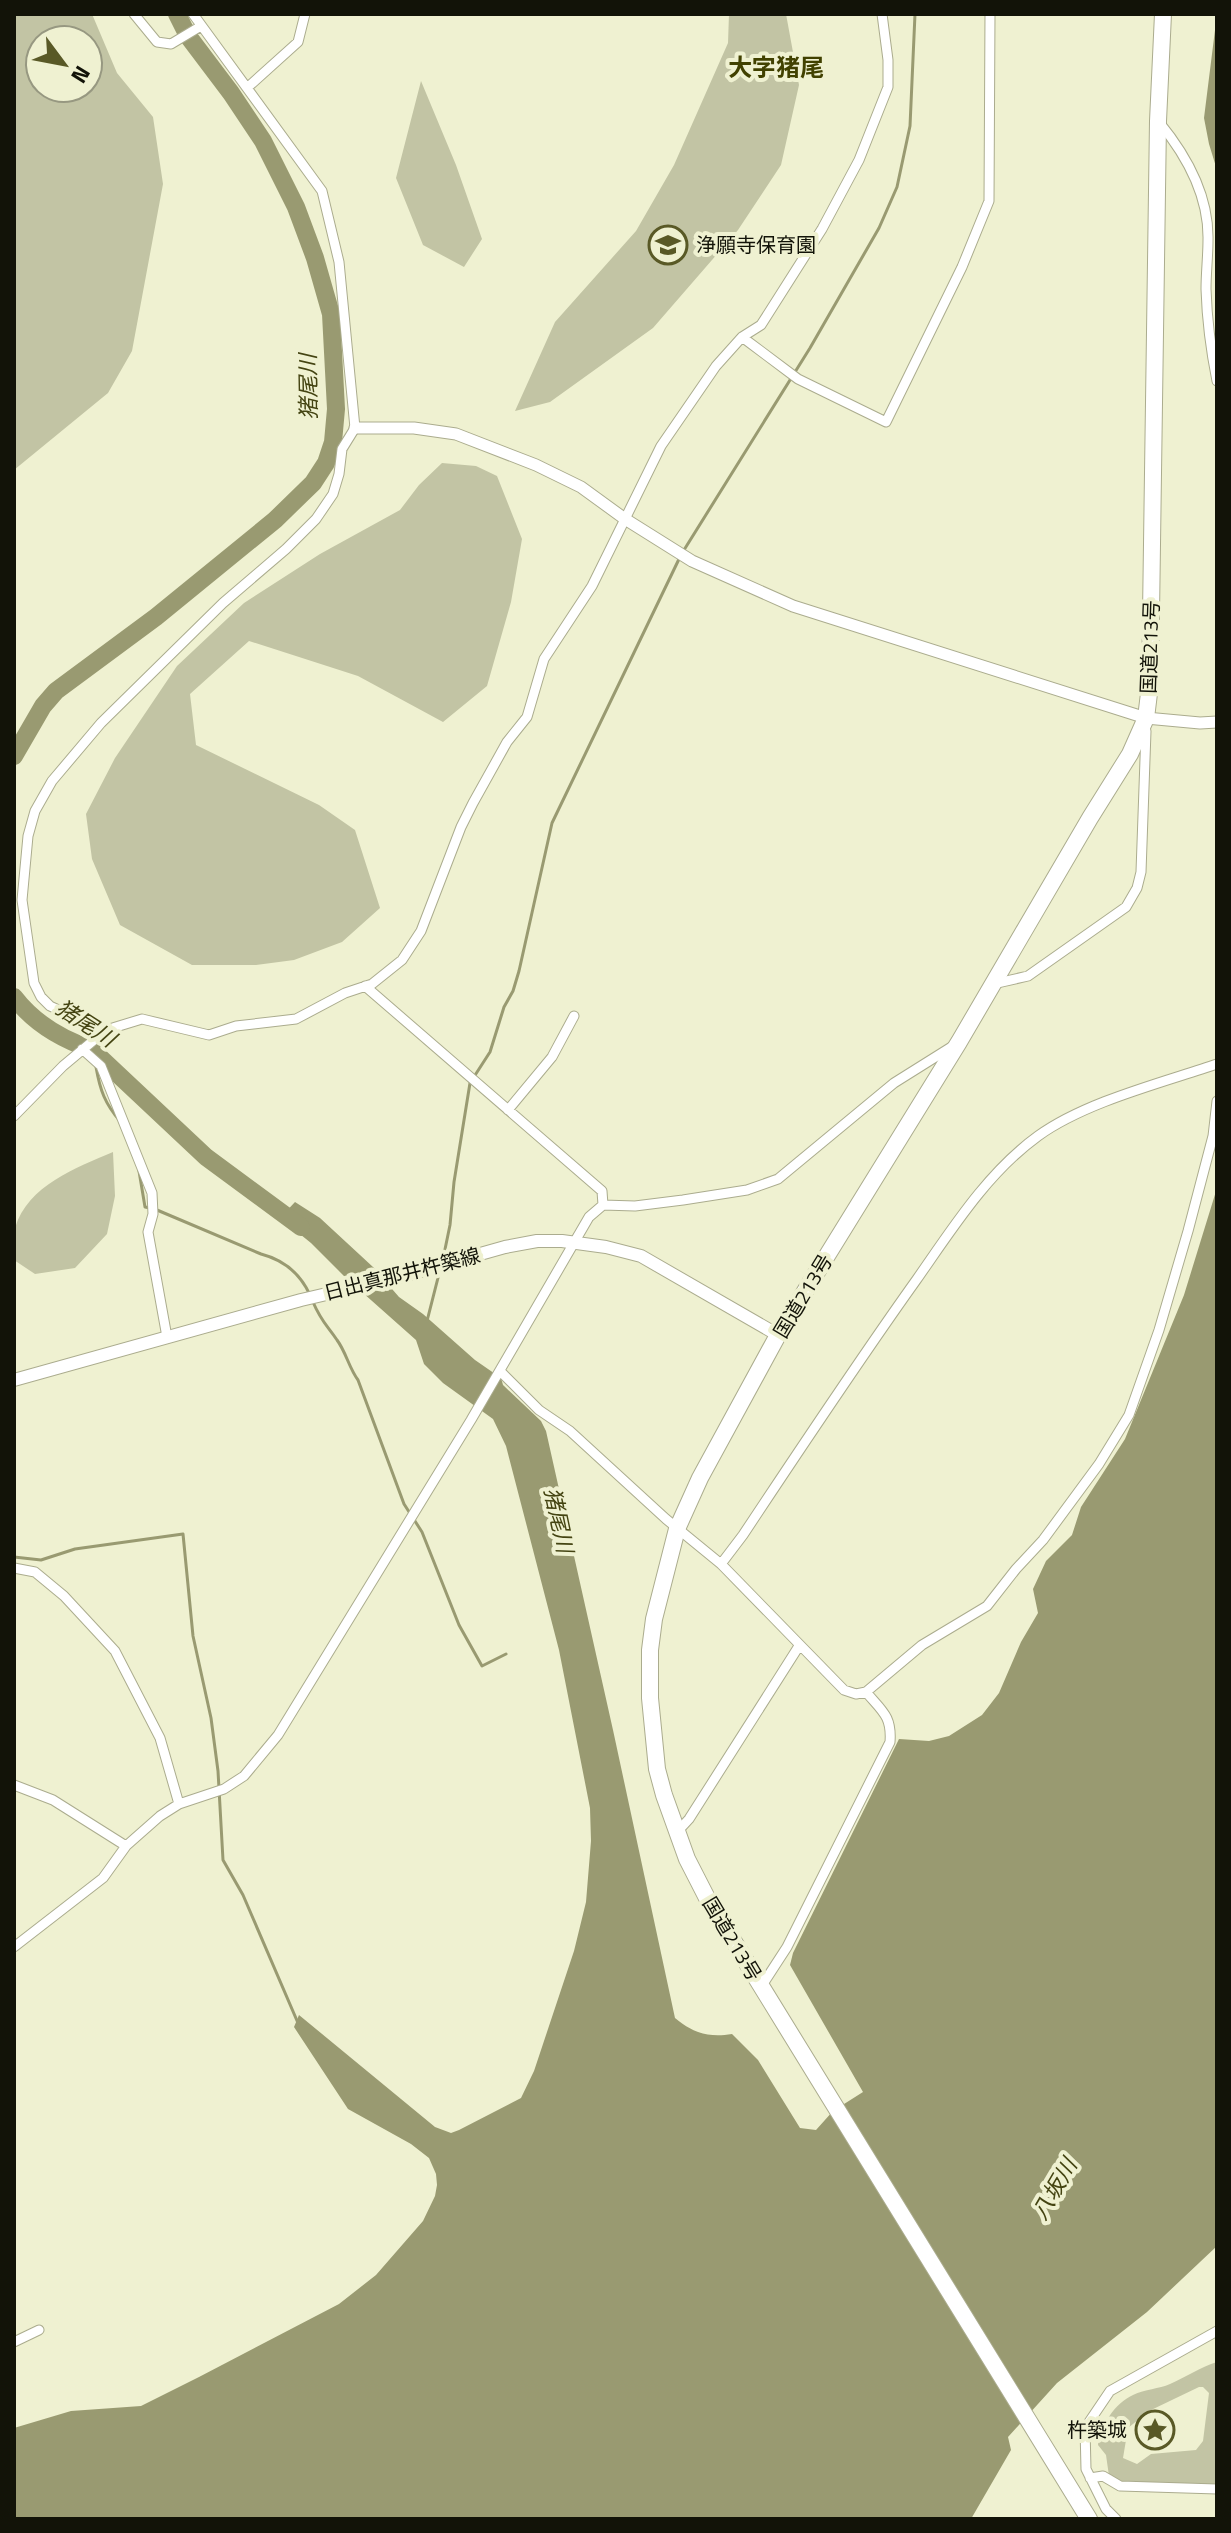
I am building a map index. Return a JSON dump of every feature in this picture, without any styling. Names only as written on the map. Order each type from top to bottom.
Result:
[{"type":"highway","name":"国道213号","points":[[1089,2519],[761,1987],[687,1859],[657,1769],[650,1698],[650,1650],[654,1619],[677,1529],[700,1478],[778,1335],[959,1042],[1130,754],[1146,718],[1150,685],[1158,121],[1163,14]]},
{"type":"main road","name":"日出真那井杵築線","points":[[14,1380],[301,1300],[537,1241],[576,1242],[641,1256],[778,1335]]},
{"type":"street","points":[[134,14],[157,42],[171,44],[201,26]]},
{"type":"street","points":[[104,1031],[50,1006],[34,983],[22,900],[28,836],[35,811],[52,781],[101,723],[223,603],[316,519],[333,494],[342,449],[355,428],[339,262],[322,191],[193,14]]},
{"type":"street","points":[[248,87],[298,42],[305,14]]},
{"type":"street","points":[[14,1116],[63,1066],[104,1031],[142,1019],[209,1035],[236,1026],[296,1019],[345,993],[372,984],[402,960],[417,939],[467,815],[507,742],[527,717],[544,659],[592,586],[661,446],[716,366],[742,337],[761,325],[822,229],[859,160],[888,87],[882,14]]},
{"type":"street","points":[[742,337],[794,376],[886,422],[962,267],[989,201],[990,14]]},
{"type":"street","points":[[1158,121],[1192,170],[1206,214],[1208,316],[1217,381]]},
{"type":"street","points":[[355,428],[414,428],[456,434],[536,465],[581,487],[692,561],[793,606],[1146,718],[1217,722]]},
{"type":"street","points":[[993,984],[1028,976],[1126,907],[1137,888],[1141,872],[1146,718]]},
{"type":"street","points":[[365,986],[602,1191],[603,1205]]},
{"type":"street","points":[[508,1110],[552,1057],[574,1016]]},
{"type":"street","points":[[14,1947],[103,1878],[126,1846],[179,1804],[224,1789],[244,1776],[278,1735],[471,1420],[589,1217],[603,1205],[635,1206],[683,1200],[747,1190],[778,1179],[894,1083],[959,1042]]},
{"type":"street","points":[[82,1049],[101,1066],[152,1193],[153,1214],[148,1232],[167,1337]]},
{"type":"street","points":[[721,1564],[967,1208],[1015,1154],[1054,1125],[1103,1104],[1217,1064]]},
{"type":"street","points":[[500,1371],[539,1410],[570,1431],[677,1529],[721,1564],[844,1690],[856,1694],[866,1692],[922,1645],[987,1606],[1043,1540],[1099,1464],[1129,1415],[1159,1330],[1188,1231],[1213,1136],[1217,1101]]},
{"type":"street","points":[[14,1568],[35,1572],[55,1588],[74,1604],[115,1651],[160,1738],[179,1804]]},
{"type":"street","points":[[677,1832],[689,1819],[799,1646]]},
{"type":"street","points":[[761,1987],[787,1947],[890,1742],[888,1717],[866,1692]]},
{"type":"street","points":[[14,1785],[53,1800],[126,1846]]},
{"type":"street","points":[[14,2342],[39,2330]]},
{"type":"street","points":[[1116,2519],[1106,2509],[1086,2469],[1085,2428],[1110,2391],[1217,2331]]},
{"type":"street","points":[[1090,2478],[1103,2476],[1120,2486],[1217,2489]]},
{"type":"shaded area","points":[[14,14],[92,14],[96,24],[24,24],[24,104],[104,104],[104,42],[117,73],[153,117],[163,184],[132,351],[108,393],[14,470]]},
{"type":"shaded area","points":[[729,14],[786,14],[799,85],[781,165],[738,230],[653,328],[550,402],[515,411],[555,322],[636,231],[674,165],[728,43]]},
{"type":"shaded area","points":[[421,81],[482,239],[464,267],[423,245],[396,178]]},
{"type":"shaded area","points":[[442,463],[476,466],[497,476],[522,539],[511,602],[487,686],[443,722],[358,676],[249,641],[190,694],[196,745],[319,805],[355,830],[380,908],[342,942],[294,960],[256,965],[192,965],[120,925],[92,859],[86,814],[115,758],[177,666],[244,603],[320,554],[400,510],[419,485]]},
{"type":"shaded area","points":[[113,1152],[115,1196],[107,1234],[75,1268],[35,1274],[14,1260],[15,1228],[31,1200],[55,1180]]},
{"type":"shaded area","points":[[1217,2362],[1217,2487],[1122,2484],[1109,2476],[1106,2455],[1098,2445],[1102,2430],[1115,2409],[1133,2395],[1170,2384]],"holes":[[[1203,2387],[1209,2393],[1203,2441],[1196,2450],[1151,2454],[1137,2464],[1123,2458],[1128,2428],[1149,2411]]]},
{"type":"water","points":[[1217,14],[1217,170],[1204,118]]},
{"type":"water","name":"八坂川","points":[[1217,1188],[1217,2246],[1147,2312],[1057,2383],[1008,2437],[1011,2450],[971,2519],[14,2519],[14,2428],[71,2411],[141,2406],[199,2377],[339,2304],[376,2275],[423,2221],[437,2185],[429,2158],[411,2144],[348,2109],[294,2027],[299,2015],[435,2127],[451,2133],[459,2130],[521,2098],[534,2071],[574,1951],[586,1902],[591,1841],[590,1808],[559,1650],[506,1446],[493,1419],[443,1383],[424,1364],[416,1340],[280,1218],[295,1202],[320,1218],[373,1267],[399,1297],[501,1378],[503,1385],[541,1421],[546,1431],[675,2018],[702,2033],[732,2034],[758,2060],[800,2128],[816,2130],[833,2111],[863,2092],[790,1965],[793,1953],[899,1739],[929,1741],[949,1736],[982,1715],[999,1693],[1021,1642],[1038,1613],[1033,1589],[1046,1561],[1072,1535],[1081,1507],[1125,1439],[1184,1295]]},
{"type":"waterway","name":"猪尾川","points":[[14,756],[43,706],[56,691],[156,617],[275,520],[313,483],[326,463],[333,442],[336,409],[331,314],[315,258],[296,207],[263,141],[188,36],[177,14]]},
{"type":"waterway","points":[[684,550],[810,348],[879,228],[897,187],[910,126],[915,14]]},
{"type":"waterway","points":[[443,1259],[470,1083],[490,1052],[504,1007],[513,991],[552,823],[680,557]]},
{"type":"waterway","name":"猪尾川","points":[[14,997],[30,1015],[49,1029],[91,1049],[206,1157],[301,1227]]},
{"type":"waterway","points":[[96,1067],[104,1096],[120,1121]]},
{"type":"waterway","points":[[139,1171],[145,1207],[150,1208]]},
{"type":"waterway","points":[[157,1210],[277,1260],[296,1274],[310,1295]]},
{"type":"waterway","points":[[427,1321],[440,1270]]},
{"type":"waterway","points":[[313,1302],[358,1380],[404,1504],[422,1532],[459,1625],[482,1666],[506,1654]]},
{"type":"waterway","points":[[14,1557],[41,1560],[75,1549],[183,1534],[193,1636],[211,1718],[218,1771],[223,1860],[243,1895],[298,2023]]},
{"type":"place","name":"浄願寺保育園","points":[[668,245]]},
{"type":"place","name":"杵築城","points":[[1155,2430]]},
{"type":"district","name":"大字猪尾","points":[[776,68]]}]
